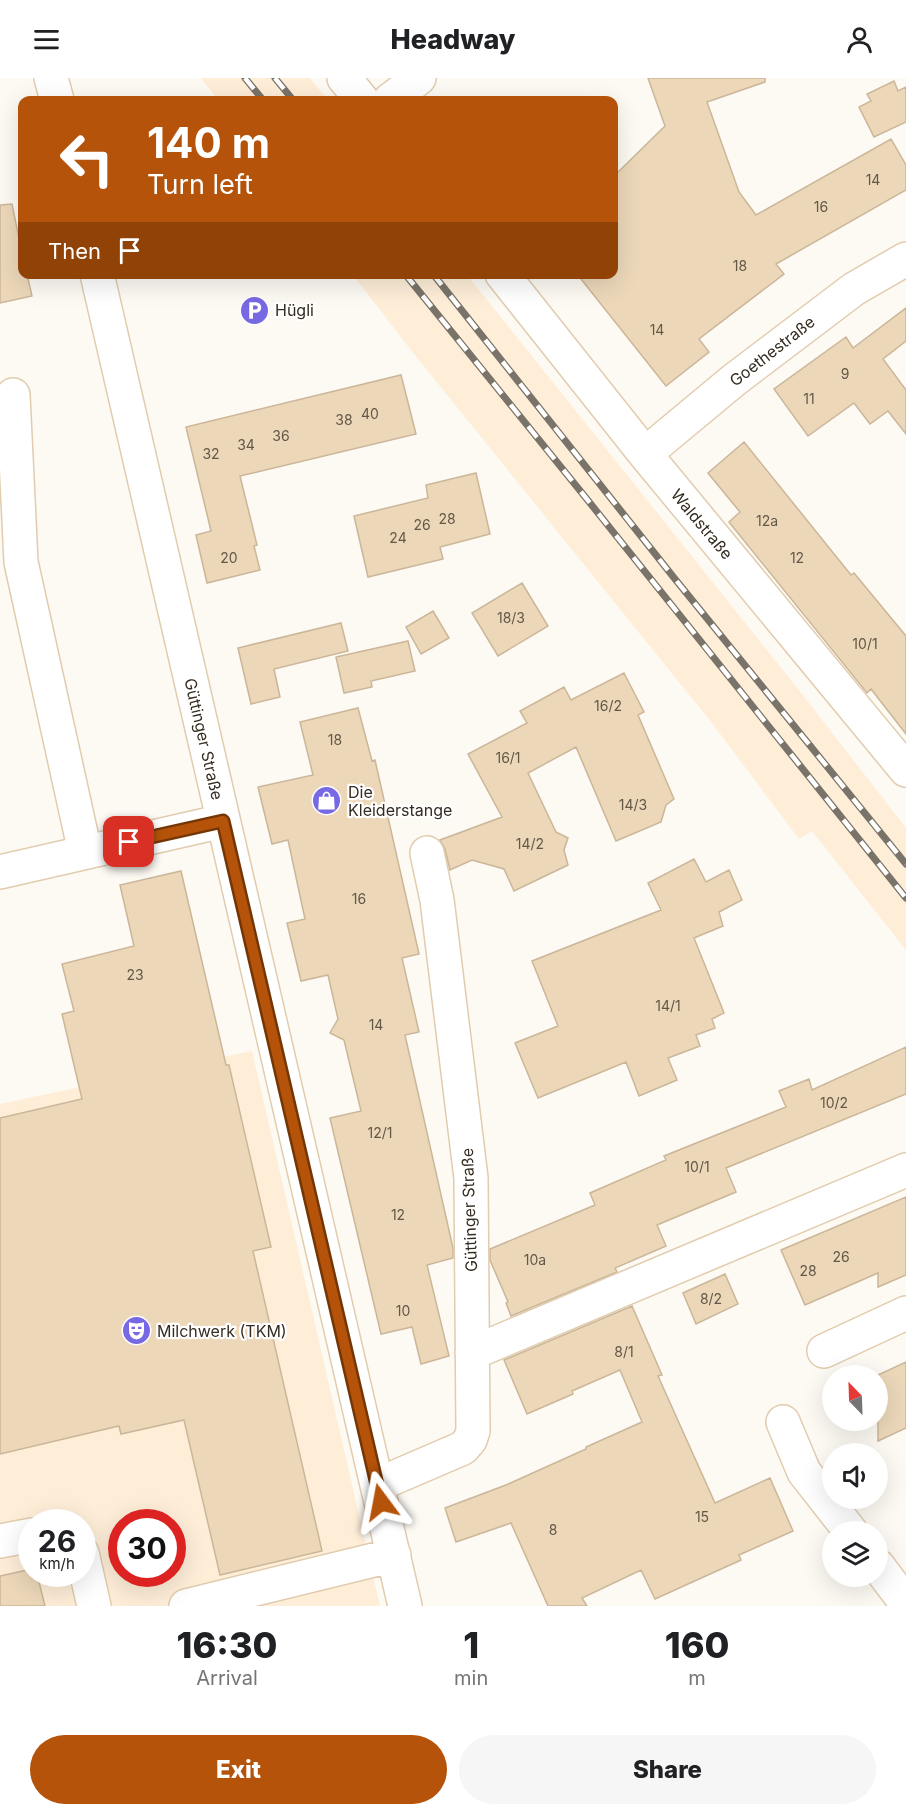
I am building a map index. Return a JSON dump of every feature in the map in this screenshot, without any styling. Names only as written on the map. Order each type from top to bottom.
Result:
[{"type":"street","points":[[51,78],[56,96]]},
{"type":"street","points":[[344,78],[359,96]]},
{"type":"street","points":[[395,96],[419,78]]},
{"type":"street","name":"Goethestraße","points":[[645,454],[734,380],[854,289],[906,258]]},
{"type":"street","name":"Güttinger Straße","points":[[98,279],[405,1606]]},
{"type":"street","name":"Waldstraße","points":[[506,279],[645,454],[906,770]]},
{"type":"street","points":[[13,394],[21,562],[85,852]]},
{"type":"street","points":[[0,872],[223,821]]},
{"type":"street","name":"Güttinger Straße","points":[[377,1485],[463,1449],[473,1431],[471,1178],[437,900],[427,854]]},
{"type":"street","points":[[472,1353],[906,1170]]},
{"type":"street","points":[[824,1351],[906,1313]]},
{"type":"street","points":[[783,1422],[804,1472],[842,1521]]},
{"type":"street","points":[[0,1542],[18,1538]]},
{"type":"street","points":[[186,1606],[394,1555]]},
{"type":"street","points":[[888,1579],[906,1603]]},
{"type":"street","points":[[90,1587],[94,1606]]},
{"type":"shaded area","points":[[201,78],[310,78],[325,96],[215,96]]},
{"type":"shaded area","points":[[356,279],[470,279],[798,689],[906,828],[906,950],[812,831],[799,839],[712,723]]},
{"type":"shaded area","name":"Milchwerk (TKM)","points":[[252,1051],[380,1606],[0,1606],[0,1104]]},
{"type":"building","points":[[648,78],[765,78],[765,82],[707,102],[739,192],[756,215],[891,139],[906,165],[906,190],[776,264],[784,274],[699,339],[709,352],[666,386],[581,279],[618,279],[618,172],[665,126]]},
{"type":"building","points":[[894,81],[898,91],[906,87],[906,122],[874,137],[859,107],[871,101],[867,94]]},
{"type":"building","points":[[12,204],[18,233],[18,279],[28,279],[32,296],[0,303],[0,205]]},
{"type":"building","points":[[906,308],[906,341],[883,359],[906,390],[906,434],[888,411],[870,424],[854,403],[808,436],[774,389],[846,337],[853,348]]},
{"type":"building","points":[[401,375],[416,434],[240,476],[257,545],[254,546],[260,570],[207,583],[196,535],[211,531],[186,427]]},
{"type":"building","points":[[744,442],[851,575],[854,573],[906,636],[906,734],[871,689],[867,693],[729,522],[740,512],[708,473]]},
{"type":"building","points":[[476,473],[490,534],[440,547],[443,559],[368,577],[354,516],[428,498],[426,485]]},
{"type":"building","points":[[522,583],[548,626],[498,656],[472,613]]},
{"type":"building","points":[[433,611],[449,638],[421,654],[406,627]]},
{"type":"building","points":[[341,623],[348,651],[274,669],[280,697],[251,704],[238,648]]},
{"type":"building","points":[[408,641],[415,671],[371,681],[372,687],[344,693],[336,657]]},
{"type":"building","points":[[624,673],[644,712],[638,715],[674,799],[666,805],[661,822],[616,841],[576,747],[528,773],[556,832],[568,838],[564,850],[568,865],[514,891],[504,869],[472,860],[450,870],[445,849],[440,840],[502,817],[468,754],[527,723],[520,711],[564,687],[571,700]]},
{"type":"building","points":[[358,708],[372,761],[375,760],[419,954],[402,958],[419,1032],[405,1035],[453,1248],[453,1258],[427,1265],[449,1356],[421,1364],[412,1327],[381,1334],[330,1118],[361,1111],[344,1040],[330,1033],[338,1019],[328,975],[301,981],[287,923],[305,919],[288,840],[272,844],[258,787],[313,775],[300,722]]},
{"type":"building","points":[[694,859],[706,882],[729,870],[742,900],[719,912],[723,926],[694,938],[724,1013],[712,1019],[715,1028],[696,1035],[700,1046],[668,1058],[677,1080],[639,1096],[626,1062],[538,1098],[515,1043],[558,1026],[532,961],[661,910],[648,883]]},
{"type":"building","name":"Milchwerk (TKM)","points":[[181,871],[271,1247],[253,1251],[322,1551],[220,1575],[184,1420],[121,1434],[119,1426],[0,1454],[0,1118],[82,1099],[62,1014],[74,1011],[62,964],[134,946],[120,885]]},
{"type":"building","points":[[906,1047],[906,1094],[726,1168],[736,1192],[657,1225],[666,1246],[615,1268],[617,1272],[511,1316],[506,1303],[508,1302],[490,1260],[490,1249],[595,1205],[590,1193],[666,1160],[664,1156],[786,1107],[779,1091],[809,1079],[812,1090]]},
{"type":"building","points":[[906,1197],[906,1275],[878,1287],[878,1273],[805,1305],[781,1250]]},
{"type":"building","points":[[725,1274],[738,1304],[696,1324],[683,1293]]},
{"type":"building","points":[[632,1306],[662,1375],[658,1376],[715,1503],[770,1478],[793,1531],[739,1555],[741,1560],[655,1599],[641,1570],[582,1598],[587,1606],[548,1606],[511,1523],[456,1542],[445,1508],[506,1485],[642,1422],[620,1370],[527,1414],[504,1360]]},
{"type":"building","points":[[906,1362],[906,1428],[878,1441],[878,1431],[888,1431],[888,1370]]},
{"type":"building","points":[[18,1572],[18,1587],[40,1587],[45,1606],[0,1606],[0,1576]]},
{"type":"railway","points":[[245,78],[260,96]]},
{"type":"railway","points":[[275,78],[290,96]]},
{"type":"railway","points":[[409,279],[906,898]]},
{"type":"railway","points":[[437,279],[675,579],[906,864]]},
{"type":"place","name":"Hügli","points":[[254,310]]},
{"type":"place","name":"Die Kleiderstange","points":[[327,801]]},
{"type":"place","name":"Milchwerk (TKM)","points":[[136,1331]]},
{"type":"route","points":[[129,842],[223,821],[381,1502]]}]
